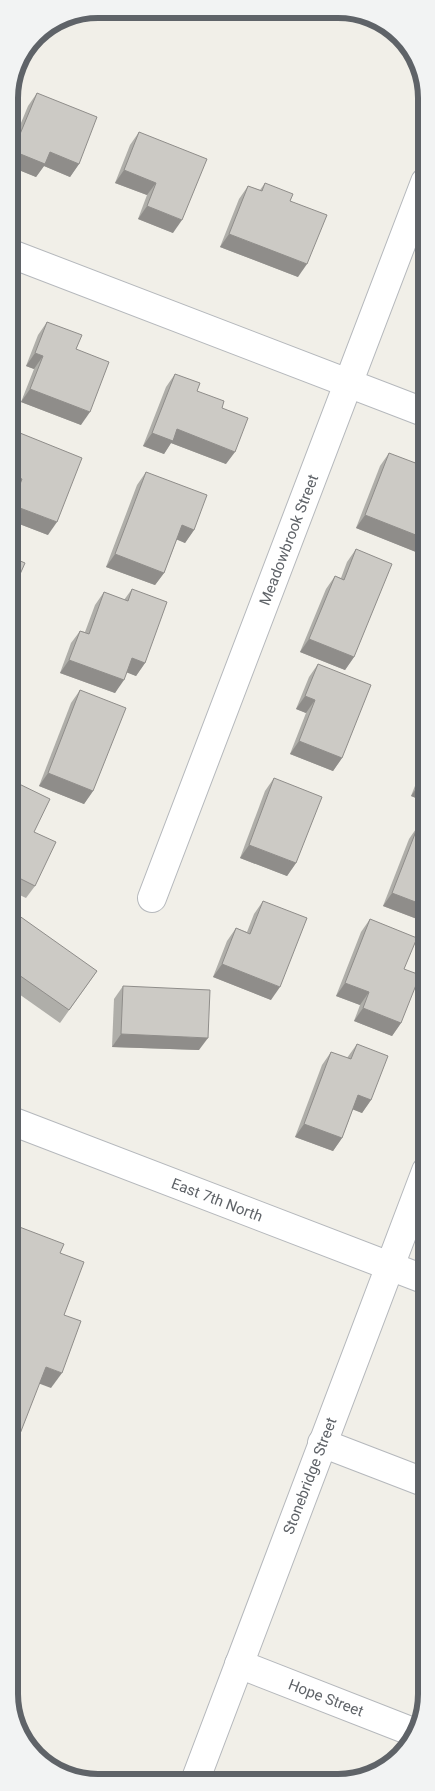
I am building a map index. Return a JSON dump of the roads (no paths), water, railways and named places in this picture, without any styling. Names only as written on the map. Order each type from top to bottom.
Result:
[{"type":"street","name":"Meadowbrook Street","points":[[152,898],[418,203]]},
{"type":"street","points":[[18,263],[418,409]]},
{"type":"street","name":"East 7th North","points":[[18,1123],[417,1277]]},
{"type":"street","name":"Stonebridge Street","points":[[198,1774],[417,1193]]},
{"type":"street","points":[[322,1443],[417,1480]]},
{"type":"street","name":"Hope Street","points":[[239,1664],[408,1730]]}]
